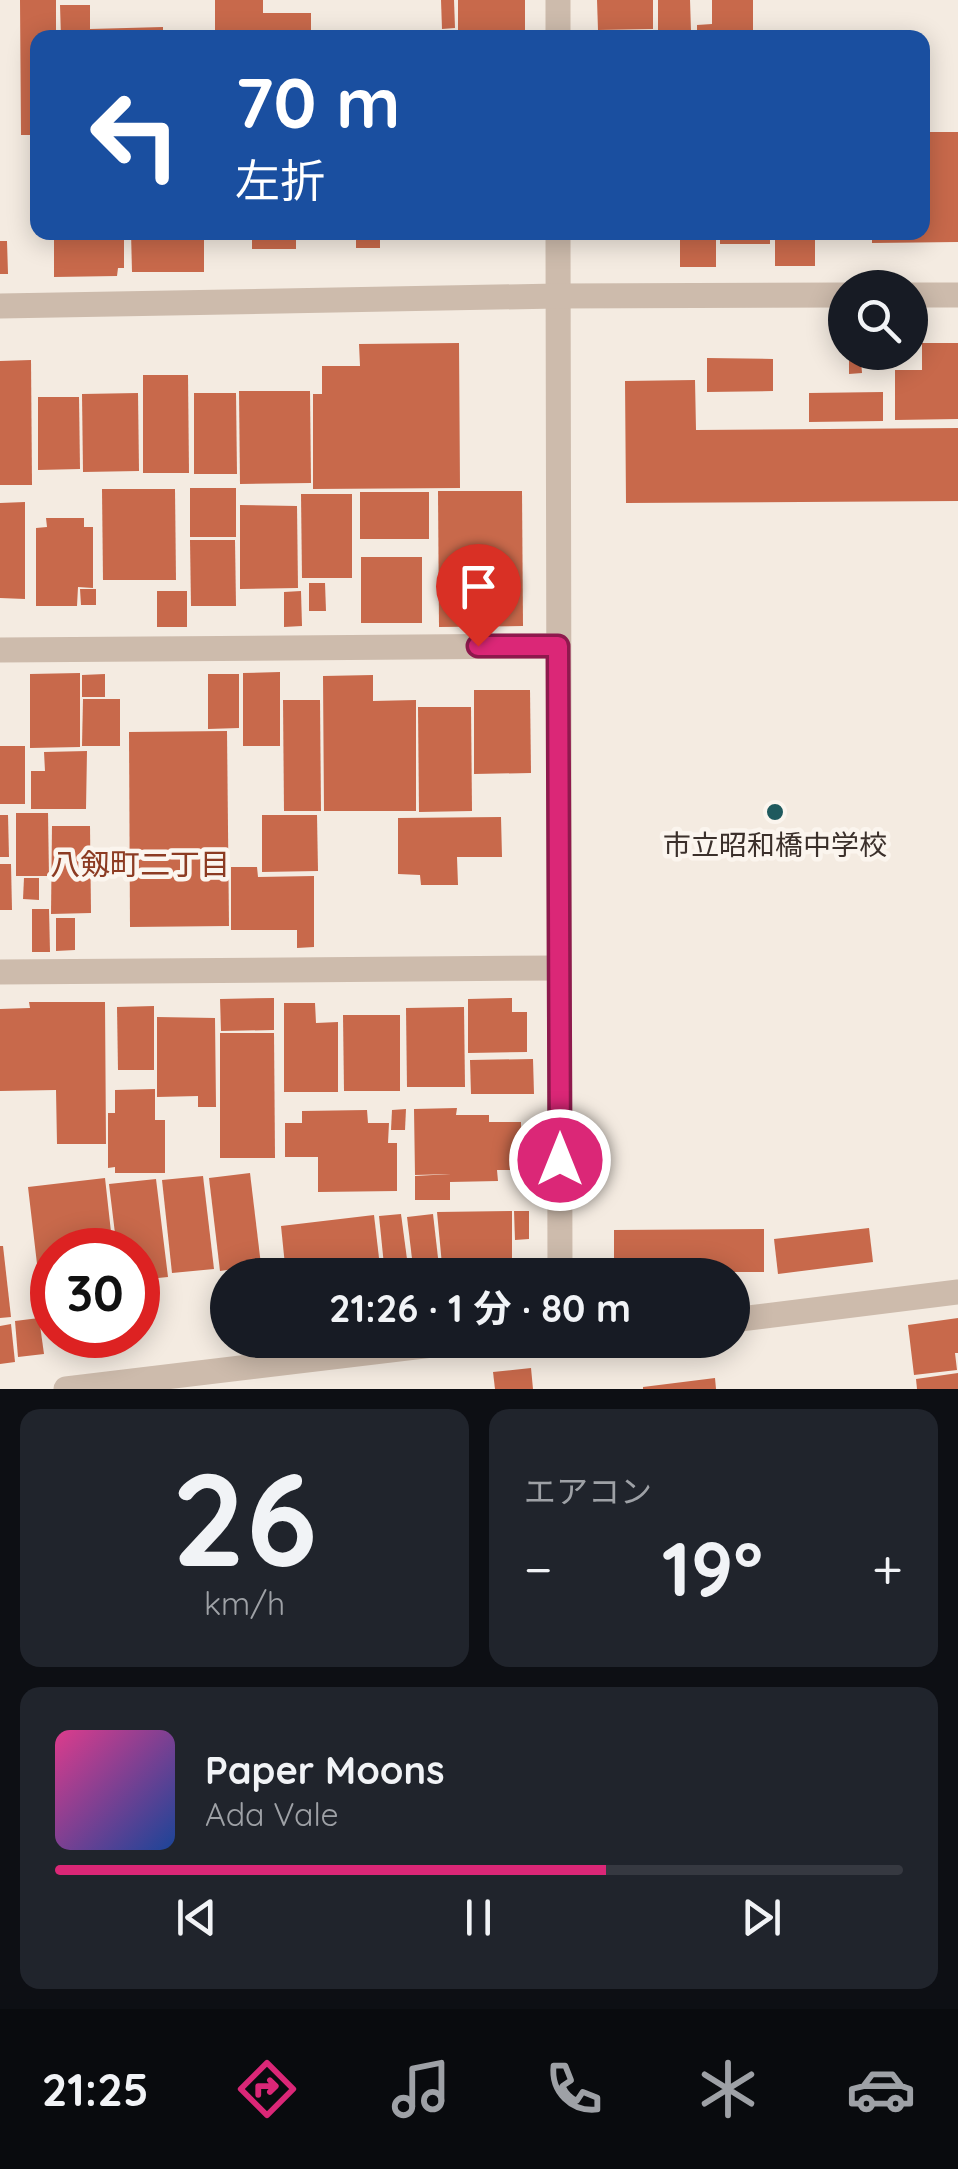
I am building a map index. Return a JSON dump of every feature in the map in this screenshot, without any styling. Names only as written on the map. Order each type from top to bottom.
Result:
[{"type":"street","points":[[558,0],[558,30]]},
{"type":"street","points":[[558,240],[560,1258]]},
{"type":"street","points":[[0,306],[828,295]]},
{"type":"street","points":[[928,295],[958,295]]},
{"type":"street","points":[[0,650],[558,646]]},
{"type":"street","points":[[0,972],[559,968]]},
{"type":"street","points":[[750,1318],[958,1292]]},
{"type":"street","points":[[66,1389],[324,1358]]},
{"type":"building","points":[[20,0],[56,0],[56,30],[30,30],[30,135],[21,135]]},
{"type":"building","points":[[215,0],[263,0],[263,13],[311,13],[311,30],[215,30]]},
{"type":"building","points":[[441,0],[454,0],[455,28],[442,29]]},
{"type":"building","points":[[458,0],[525,0],[525,30],[458,30]]},
{"type":"building","points":[[597,0],[653,0],[653,29],[598,30]]},
{"type":"building","points":[[658,0],[690,0],[691,30],[658,30]]},
{"type":"building","points":[[712,0],[753,0],[753,30],[697,30],[697,25],[712,24]]},
{"type":"building","points":[[60,5],[90,5],[90,29],[163,27],[163,30],[61,30]]},
{"type":"building","points":[[930,132],[958,132],[958,242],[872,243],[930,240]]},
{"type":"building","points":[[54,240],[124,240],[124,268],[118,268],[117,276],[54,277]]},
{"type":"building","points":[[131,240],[204,240],[204,272],[132,272]]},
{"type":"building","points":[[252,240],[296,240],[296,249],[252,249]]},
{"type":"building","points":[[356,240],[380,240],[380,248],[356,248]]},
{"type":"building","points":[[680,240],[716,240],[716,267],[680,267]]},
{"type":"building","points":[[720,240],[770,240],[770,244],[720,244]]},
{"type":"building","points":[[775,240],[815,240],[815,266],[775,266]]},
{"type":"building","points":[[0,241],[7,241],[8,274],[0,274]]},
{"type":"building","points":[[459,343],[460,488],[313,489],[313,394],[322,394],[322,366],[360,366],[359,344]]},
{"type":"building","points":[[928,343],[958,343],[958,419],[895,420],[895,370],[928,370]]},
{"type":"building","points":[[707,358],[773,359],[773,391],[707,392]]},
{"type":"building","points":[[31,360],[32,485],[0,485],[0,361]]},
{"type":"building","points":[[143,375],[188,375],[189,473],[143,473]]},
{"type":"building","points":[[695,380],[696,430],[958,428],[958,501],[626,503],[625,381]]},
{"type":"building","points":[[239,391],[310,391],[311,483],[240,484]]},
{"type":"building","points":[[883,392],[883,421],[809,422],[809,393]]},
{"type":"building","points":[[138,393],[139,471],[83,472],[82,394]]},
{"type":"building","points":[[194,393],[236,393],[237,474],[194,474]]},
{"type":"building","points":[[38,397],[79,397],[80,469],[38,470]]},
{"type":"building","points":[[190,488],[236,488],[236,537],[190,537]]},
{"type":"building","points":[[102,489],[175,489],[176,580],[103,580]]},
{"type":"building","points":[[438,491],[522,491],[523,626],[439,627]]},
{"type":"building","points":[[360,492],[429,492],[429,539],[360,539]]},
{"type":"building","points":[[301,494],[352,494],[352,578],[302,578]]},
{"type":"building","points":[[25,502],[25,599],[0,598],[0,503]]},
{"type":"building","points":[[240,505],[297,506],[298,588],[240,589]]},
{"type":"building","points":[[46,518],[84,518],[84,527],[93,527],[93,588],[78,587],[77,606],[36,606],[36,528],[47,527]]},
{"type":"building","points":[[190,540],[235,540],[236,606],[191,606]]},
{"type":"building","points":[[361,557],[422,557],[422,623],[361,623]]},
{"type":"building","points":[[309,583],[325,583],[326,611],[309,611]]},
{"type":"building","points":[[80,589],[96,589],[96,605],[81,605]]},
{"type":"building","points":[[157,591],[187,591],[187,627],[157,627]]},
{"type":"building","points":[[301,591],[302,626],[284,627],[284,592]]},
{"type":"building","points":[[280,672],[280,746],[243,746],[243,673]]},
{"type":"building","points":[[80,673],[80,747],[30,748],[30,674]]},
{"type":"building","points":[[105,674],[105,697],[82,697],[82,675]]},
{"type":"building","points":[[208,674],[239,674],[239,728],[208,729]]},
{"type":"building","points":[[373,675],[373,701],[416,700],[416,811],[324,811],[323,676]]},
{"type":"building","points":[[474,690],[530,690],[531,773],[474,774]]},
{"type":"building","points":[[83,699],[120,699],[120,746],[82,746]]},
{"type":"building","points":[[283,700],[320,700],[321,811],[284,811]]},
{"type":"building","points":[[418,707],[471,707],[472,811],[419,812]]},
{"type":"building","points":[[227,731],[229,926],[130,927],[129,732]]},
{"type":"building","points":[[0,746],[25,746],[25,804],[0,804]]},
{"type":"building","points":[[87,751],[86,809],[31,809],[31,771],[45,771],[44,752]]},
{"type":"building","points":[[16,813],[48,813],[49,876],[16,876]]},
{"type":"building","points":[[0,815],[8,815],[9,857],[0,857]]},
{"type":"building","points":[[262,815],[317,815],[318,871],[262,872]]},
{"type":"building","points":[[501,817],[502,857],[457,857],[458,885],[421,885],[420,875],[398,874],[398,818]]},
{"type":"building","points":[[52,826],[90,826],[91,913],[51,914]]},
{"type":"building","points":[[0,864],[11,864],[12,910],[0,910]]},
{"type":"building","points":[[231,867],[257,867],[258,877],[314,876],[314,947],[297,948],[297,930],[231,930]]},
{"type":"building","points":[[24,878],[39,878],[39,900],[23,899]]},
{"type":"building","points":[[32,909],[49,909],[50,952],[32,952]]},
{"type":"building","points":[[56,918],[75,918],[75,950],[56,951]]},
{"type":"building","points":[[274,998],[274,1030],[221,1031],[220,999]]},
{"type":"building","points":[[512,998],[512,1012],[527,1012],[527,1052],[468,1053],[468,999]]},
{"type":"building","points":[[29,1002],[105,1002],[106,1144],[57,1144],[56,1090],[0,1091],[0,1009],[30,1008]]},
{"type":"building","points":[[284,1003],[315,1003],[316,1023],[338,1022],[338,1092],[284,1092]]},
{"type":"building","points":[[154,1006],[154,1070],[118,1070],[117,1007]]},
{"type":"building","points":[[464,1007],[465,1087],[407,1087],[406,1008]]},
{"type":"building","points":[[343,1015],[400,1015],[400,1091],[344,1091]]},
{"type":"building","points":[[157,1017],[215,1018],[216,1107],[198,1107],[198,1096],[157,1097]]},
{"type":"building","points":[[220,1033],[274,1033],[275,1158],[220,1158]]},
{"type":"building","points":[[533,1059],[534,1094],[471,1094],[470,1060]]},
{"type":"building","points":[[155,1089],[155,1120],[165,1120],[165,1173],[115,1173],[115,1167],[108,1168],[108,1113],[115,1113],[115,1090]]},
{"type":"building","points":[[457,1108],[456,1115],[489,1115],[489,1122],[521,1122],[521,1170],[497,1170],[498,1181],[450,1182],[450,1200],[415,1200],[415,1176],[451,1174],[415,1175],[414,1109]]},
{"type":"building","points":[[406,1109],[405,1130],[391,1130],[392,1110]]},
{"type":"building","points":[[367,1110],[368,1123],[389,1123],[388,1143],[397,1143],[397,1191],[318,1192],[318,1157],[285,1157],[285,1123],[302,1123],[302,1111]]},
{"type":"building","points":[[250,1173],[260,1258],[218,1258],[209,1178]]},
{"type":"building","points":[[203,1176],[213,1258],[210,1269],[172,1273],[162,1180]]},
{"type":"building","points":[[105,1178],[111,1228],[33,1228],[28,1187]]},
{"type":"building","points":[[156,1179],[168,1277],[160,1278],[160,1228],[114,1228],[109,1184]]},
{"type":"building","points":[[512,1211],[512,1258],[441,1258],[437,1212]]},
{"type":"building","points":[[514,1211],[529,1211],[529,1239],[515,1240]]},
{"type":"building","points":[[401,1214],[407,1258],[383,1258],[379,1216]]},
{"type":"building","points":[[433,1214],[438,1258],[412,1258],[407,1217]]},
{"type":"building","points":[[374,1215],[379,1258],[284,1258],[281,1226]]},
{"type":"building","points":[[869,1228],[873,1262],[778,1274],[774,1239]]},
{"type":"building","points":[[764,1229],[764,1272],[750,1272],[750,1258],[614,1258],[614,1230]]},
{"type":"building","points":[[0,1246],[11,1317],[0,1318]]},
{"type":"building","points":[[958,1318],[957,1370],[914,1375],[908,1325]]},
{"type":"building","points":[[30,1319],[30,1356],[18,1357],[15,1321]]},
{"type":"building","points":[[11,1324],[15,1362],[0,1364],[0,1326]]},
{"type":"building","points":[[531,1368],[533,1389],[495,1389],[493,1372]]},
{"type":"building","points":[[958,1373],[958,1389],[917,1389],[916,1379]]},
{"type":"building","points":[[715,1378],[716,1389],[643,1389],[643,1387]]},
{"type":"place","name":"市立昭和橋中学校","points":[[775,812]]},
{"type":"district","name":"八剱町二丁目","points":[[140,864]]},
{"type":"route","points":[[478,646],[558,646],[560,1160]]}]
